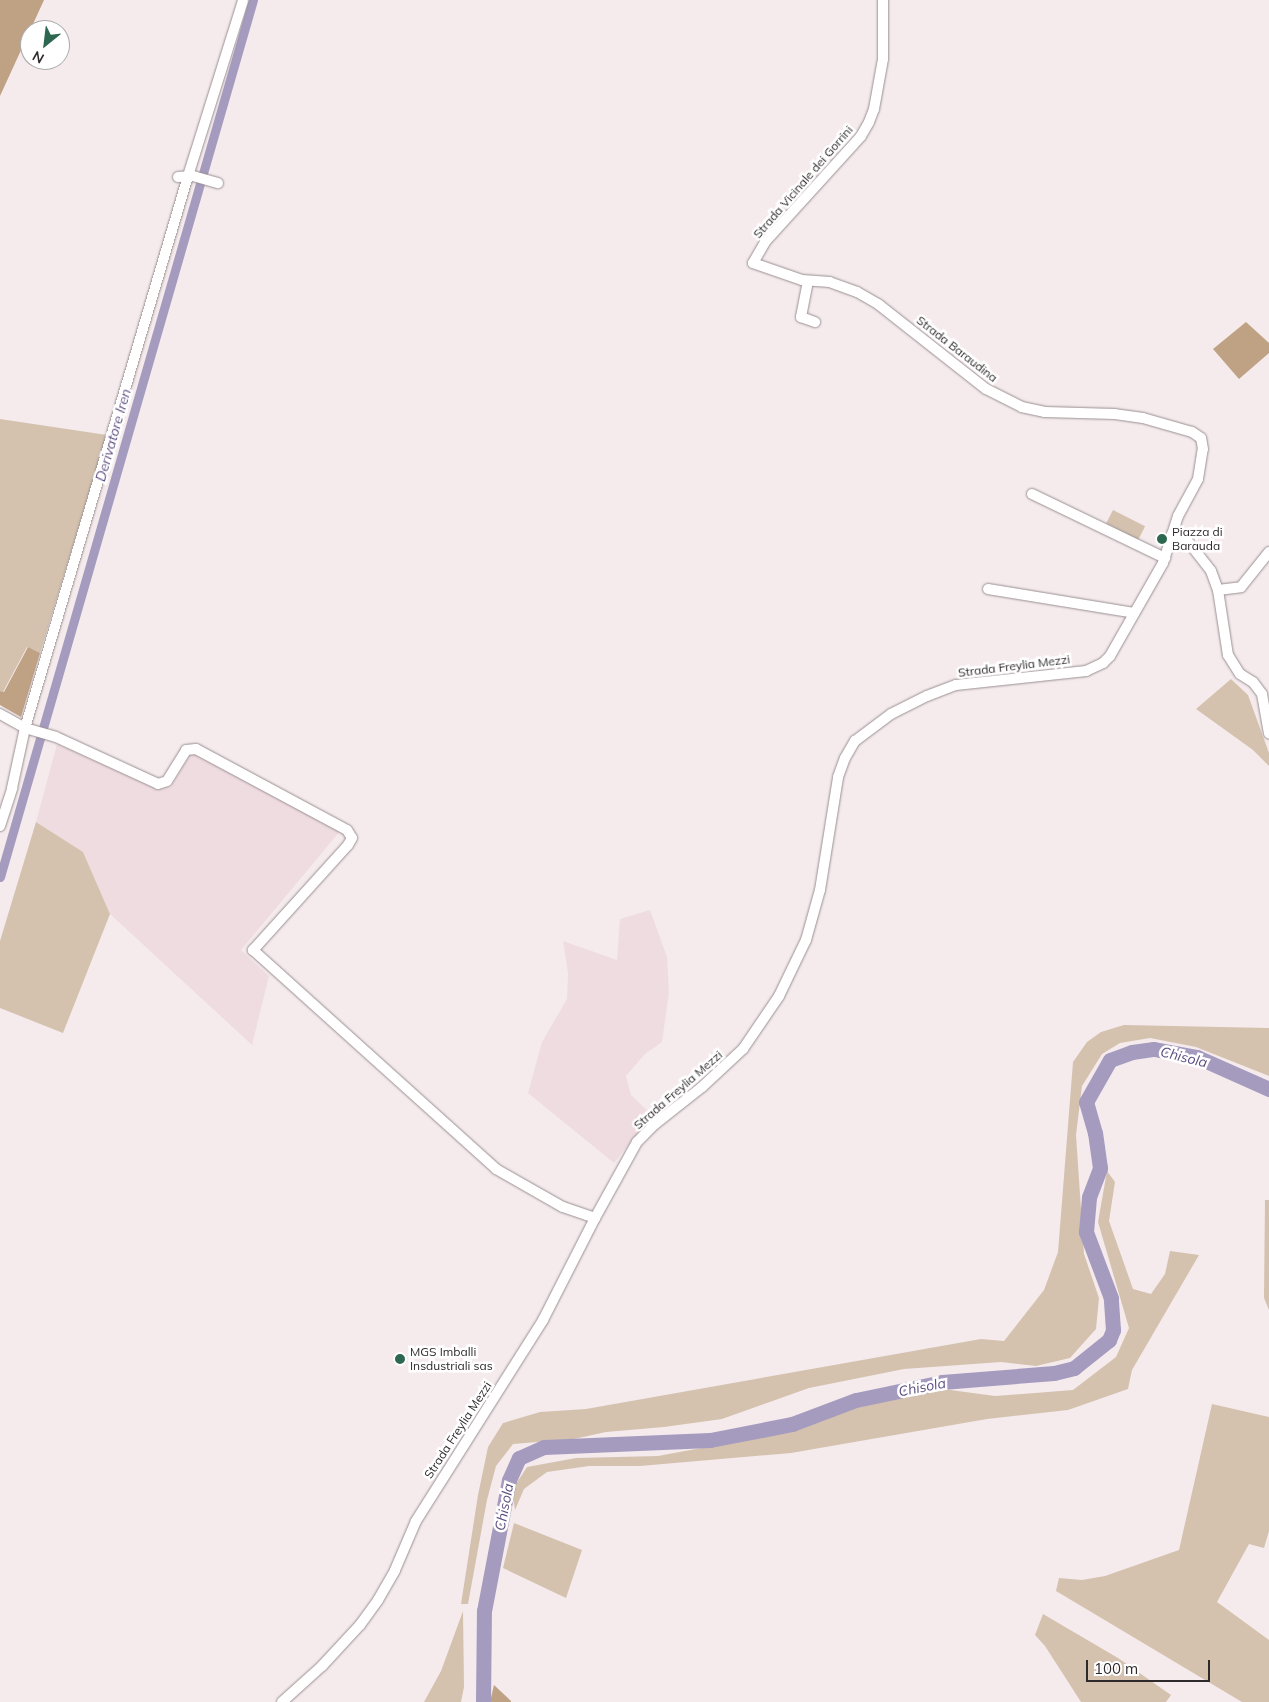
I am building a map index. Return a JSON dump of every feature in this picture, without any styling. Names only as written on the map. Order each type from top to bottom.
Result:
[{"type":"street","points":[[0,826],[12,788],[25,728],[186,176],[243,0]]},
{"type":"street","name":"Strada Vicinale dei Gorrini","points":[[753,262],[765,242],[861,136],[869,122],[874,109],[883,59],[883,0]]},
{"type":"street","points":[[186,176],[218,183]]},
{"type":"street","name":"Strada Baraudina","points":[[753,262],[808,280],[830,282],[857,292],[878,304],[986,389],[1022,406],[1045,412],[1115,414],[1142,418],[1192,432],[1201,438],[1203,449],[1198,479],[1188,496],[1172,534]]},
{"type":"street","points":[[808,280],[801,317],[815,322]]},
{"type":"street","points":[[1032,494],[1164,558]]},
{"type":"street","points":[[1172,534],[1190,544],[1211,570],[1218,590],[1228,655],[1240,674],[1253,682],[1267,700],[1269,733]]},
{"type":"street","name":"Strada Freylia Mezzi","points":[[282,1702],[322,1666],[360,1625],[378,1600],[395,1570],[416,1521],[543,1320],[595,1218],[637,1142],[654,1124],[702,1087],[743,1049],[779,996],[806,940],[820,890],[838,777],[845,758],[855,741],[891,714],[927,696],[956,685],[1086,670],[1103,663],[1110,656],[1164,558],[1172,534]]},
{"type":"street","points":[[1218,590],[1241,586],[1269,552]]},
{"type":"street","points":[[988,590],[1134,613]]},
{"type":"street","points":[[0,714],[25,728],[56,737],[158,784],[166,780],[186,750],[196,749],[347,830],[352,838],[348,845],[253,950],[496,1169],[563,1206],[595,1218]]},
{"type":"shaded area","points":[[0,0],[44,0],[35,20],[20,20],[20,52],[0,96]]},
{"type":"shaded area","points":[[1246,322],[1269,343],[1269,353],[1239,379],[1213,349]]},
{"type":"shaded area","points":[[0,419],[107,435],[40,653],[27,647],[3,692],[0,691]]},
{"type":"shaded area","points":[[1113,510],[1145,526],[1138,540],[1106,523]]},
{"type":"shaded area","points":[[28,647],[40,653],[21,717],[0,705],[0,691],[4,692]]},
{"type":"shaded area","points":[[1231,679],[1248,695],[1269,753],[1269,766],[1253,750],[1196,709]]},
{"type":"shaded area","points":[[57,744],[156,788],[171,787],[191,753],[341,830],[241,950],[269,976],[252,1045],[110,914],[83,852],[36,822]]},
{"type":"shaded area","points":[[36,822],[83,852],[110,914],[63,1033],[0,1008],[0,941]]},
{"type":"shaded area","points":[[650,910],[667,957],[669,992],[662,1042],[645,1054],[626,1076],[631,1095],[652,1115],[614,1163],[528,1093],[542,1042],[567,999],[568,973],[563,941],[617,960],[620,919]]},
{"type":"shaded area","points":[[1124,1025],[1269,1028],[1269,1076],[1196,1047],[1150,1038],[1120,1043],[1102,1054],[1082,1086],[1076,1135],[1084,1254],[1099,1298],[1096,1329],[1070,1358],[1036,1366],[1001,1362],[904,1369],[809,1388],[722,1419],[606,1432],[574,1439],[513,1444],[496,1466],[487,1500],[468,1604],[461,1604],[478,1495],[488,1447],[503,1423],[540,1412],[586,1409],[981,1339],[1004,1341],[1044,1290],[1058,1252],[1073,1062],[1087,1042],[1101,1032]]},
{"type":"shaded area","points":[[1107,1171],[1115,1182],[1109,1221],[1133,1289],[1151,1294],[1165,1274],[1170,1251],[1199,1255],[1132,1370],[1128,1389],[1068,1410],[987,1419],[791,1453],[640,1466],[589,1466],[547,1472],[524,1489],[515,1510],[512,1490],[527,1467],[576,1458],[658,1456],[750,1439],[902,1395],[943,1389],[995,1396],[1073,1390],[1116,1357],[1129,1328],[1098,1222]]},
{"type":"shaded area","points":[[1265,1200],[1269,1200],[1269,1310],[1264,1298]]},
{"type":"shaded area","points":[[1212,1404],[1269,1417],[1269,1531],[1264,1548],[1249,1544],[1217,1602],[1269,1640],[1269,1702],[1242,1702],[1056,1591],[1059,1578],[1082,1580],[1105,1576],[1179,1550]]},
{"type":"shaded area","points":[[514,1523],[582,1550],[566,1598],[503,1568]]},
{"type":"shaded area","points":[[463,1611],[464,1687],[461,1702],[424,1702],[441,1671]]},
{"type":"shaded area","points":[[1043,1614],[1118,1658],[1171,1695],[1166,1702],[1081,1702],[1045,1646],[1035,1635]]},
{"type":"shaded area","points":[[494,1685],[511,1701],[511,1702],[490,1702]]},
{"type":"waterway","name":"Derivatore Iren","points":[[0,877],[253,0]]},
{"type":"waterway","name":"Chisola","points":[[483,1702],[484,1611],[509,1480],[519,1458],[544,1447],[710,1440],[792,1424],[856,1400],[942,1382],[1054,1373],[1074,1368],[1109,1340],[1113,1330],[1111,1298],[1086,1232],[1089,1197],[1100,1168],[1095,1133],[1086,1102],[1110,1060],[1132,1052],[1154,1049],[1197,1057],[1269,1089]]},
{"type":"place","name":"Piazza di Barauda","points":[[1162,539]]},
{"type":"place","name":"MGS Imballi Insdustriali sas","points":[[400,1359]]}]
